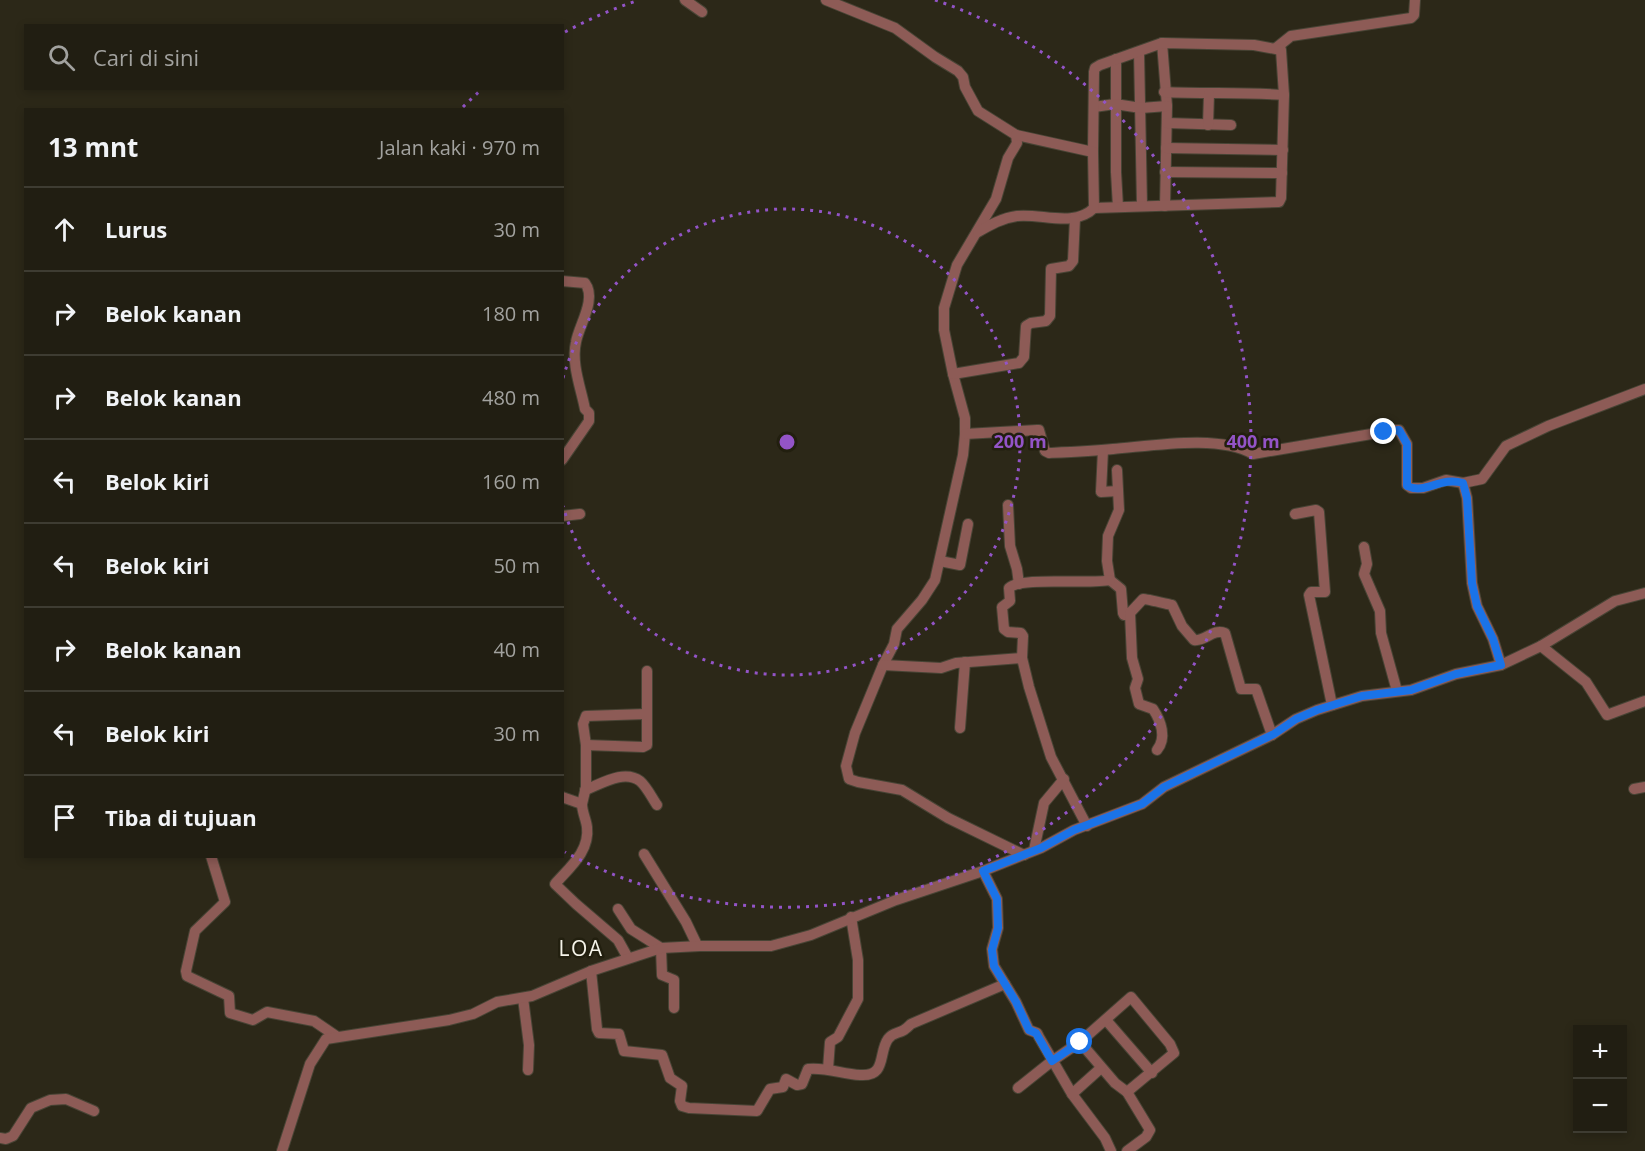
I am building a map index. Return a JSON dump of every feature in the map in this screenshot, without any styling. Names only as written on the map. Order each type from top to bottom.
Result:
[{"type":"street","points":[[685,0],[702,12]]},
{"type":"street","points":[[826,0],[895,28],[958,71],[963,76],[965,87],[978,111],[1016,135],[1093,152]]},
{"type":"street","points":[[1276,48],[1291,36],[1411,18],[1414,15],[1415,0]]},
{"type":"street","points":[[977,233],[1002,220],[1020,216],[1075,219],[1089,213],[1094,208],[1275,203],[1281,198],[1282,173],[1284,95],[1281,50],[1254,45],[1162,43],[1095,68],[1093,87],[1094,208]]},
{"type":"street","points":[[1162,43],[1164,92],[1167,106],[1166,206]]},
{"type":"street","points":[[1139,52],[1142,206]]},
{"type":"street","points":[[1116,59],[1118,207]]},
{"type":"street","points":[[1164,92],[1209,94],[1243,92],[1284,95]]},
{"type":"street","points":[[1208,125],[1209,94]]},
{"type":"street","points":[[1094,107],[1116,104],[1141,108],[1167,106]]},
{"type":"street","points":[[1167,123],[1231,125]]},
{"type":"street","points":[[1016,135],[1017,143],[1008,158],[996,199],[957,265],[944,308],[944,330],[965,417],[965,434],[963,455],[935,580],[922,600],[897,629],[894,644],[855,733],[846,766],[849,778],[902,790],[948,818],[1029,852]]},
{"type":"street","points":[[1166,148],[1282,150]]},
{"type":"street","points":[[1165,172],[1282,173]]},
{"type":"street","points":[[953,374],[1018,363],[1024,357],[1026,326],[1046,321],[1050,316],[1051,269],[1069,266],[1073,261],[1075,219]]},
{"type":"street","points":[[564,281],[585,283],[589,294],[574,355],[589,421],[564,457]]},
{"type":"street","points":[[564,352],[574,355]]},
{"type":"street","points":[[965,434],[1039,430],[1045,451],[1049,453],[1165,444],[1212,444],[1236,446],[1253,454],[1399,430],[1407,444],[1407,486],[1423,488],[1446,480],[1463,483],[1482,479],[1506,446],[1548,426],[1645,388]]},
{"type":"street","points":[[1103,450],[1101,492],[1118,491]]},
{"type":"street","points":[[1117,470],[1119,510],[1108,533],[1107,561],[1110,580],[1120,589],[1123,613],[1127,615],[1143,599],[1147,599],[1172,605],[1182,626],[1194,640],[1199,641],[1220,631],[1225,633],[1241,689],[1256,689],[1272,735]]},
{"type":"street","points":[[1463,483],[1467,498],[1472,583],[1477,606],[1493,639],[1501,665]]},
{"type":"street","points":[[1008,505],[1010,546],[1019,584]]},
{"type":"street","points":[[1295,514],[1317,510],[1319,512],[1325,590],[1323,593],[1311,592],[1309,595],[1332,705]]},
{"type":"street","points":[[564,516],[580,514]]},
{"type":"street","points":[[940,561],[960,565],[968,524]]},
{"type":"street","points":[[1364,547],[1367,564],[1364,574],[1380,611],[1381,633],[1397,691]]},
{"type":"street","points":[[1087,826],[1051,757],[1030,693],[1022,658],[1023,636],[1021,633],[1004,629],[1002,609],[1003,605],[1010,601],[1010,587],[1019,584],[1110,580]]},
{"type":"street","points":[[282,1151],[310,1064],[326,1039],[449,1020],[473,1014],[497,1002],[523,998],[551,989],[591,971],[661,948],[700,945],[771,946],[811,935],[896,900],[983,871],[1142,804],[1164,787],[1272,735],[1296,719],[1362,696],[1411,690],[1456,674],[1501,665],[1541,646],[1615,601],[1645,593]]},
{"type":"street","points":[[1130,613],[1132,658],[1138,679],[1135,691],[1139,704],[1153,709],[1160,722],[1162,739],[1157,750]]},
{"type":"street","points":[[1541,646],[1586,682],[1607,715],[1645,701]]},
{"type":"street","points":[[883,665],[941,668],[964,662],[1022,658]]},
{"type":"street","points":[[960,728],[964,662]]},
{"type":"street","points":[[586,745],[645,746],[648,742],[647,671]]},
{"type":"street","points":[[628,958],[618,940],[555,884],[582,854],[586,843],[588,830],[582,804],[585,790],[586,745],[583,724],[586,716],[646,714]]},
{"type":"street","points":[[585,790],[618,777],[625,777],[639,781],[657,805]]},
{"type":"street","points":[[1029,852],[1044,803],[1064,779]]},
{"type":"street","points":[[564,798],[582,804]]},
{"type":"street","points":[[644,854],[686,922],[697,945],[700,945]]},
{"type":"street","points":[[212,858],[225,902],[195,931],[186,971],[187,976],[230,996],[230,1013],[253,1020],[265,1012],[311,1020],[336,1036]]},
{"type":"street","points":[[983,871],[997,899],[999,920],[993,944],[994,966],[1016,1002],[1029,1030],[1036,1033],[1072,1094],[1105,1138],[1111,1151]]},
{"type":"street","points":[[618,909],[631,929],[661,948]]},
{"type":"street","points":[[828,1069],[830,1042],[838,1037],[858,999],[858,960],[851,917]]},
{"type":"street","points":[[661,948],[662,975],[674,980],[674,1008]]},
{"type":"street","points":[[591,971],[598,1031],[601,1034],[620,1035],[624,1051],[662,1055],[670,1078],[682,1086],[680,1103],[682,1106],[757,1111],[770,1089],[783,1087],[786,1079],[801,1085],[808,1069],[828,1069],[862,1076],[872,1073],[879,1067],[885,1042],[893,1033],[1005,984]]},
{"type":"street","points":[[523,998],[529,1045],[528,1070]]},
{"type":"street","points":[[1018,1088],[1080,1042],[1131,998],[1174,1050],[1173,1056],[1128,1092]]},
{"type":"street","points":[[1106,1020],[1152,1073]]},
{"type":"street","points":[[1080,1042],[1115,1083],[1128,1092],[1150,1130],[1146,1137],[1127,1151]]},
{"type":"street","points":[[1072,1094],[1101,1068]]},
{"type":"street","points":[[0,1138],[6,1139],[17,1133],[29,1110],[34,1106],[54,1099],[71,1101],[94,1111]]},
{"type":"district","name":"LOA","points":[[581,948]]},
{"type":"route","points":[[1080,1042],[1052,1061],[1036,1033],[1029,1030],[1016,1002],[994,966],[992,950],[999,920],[997,899],[983,871],[1041,848],[1074,830],[1142,804],[1164,787],[1274,734],[1296,719],[1317,710],[1362,696],[1411,690],[1456,674],[1501,665],[1493,639],[1477,606],[1472,583],[1467,498],[1463,483],[1446,480],[1423,488],[1407,486],[1407,444],[1399,430],[1384,432]]}]
